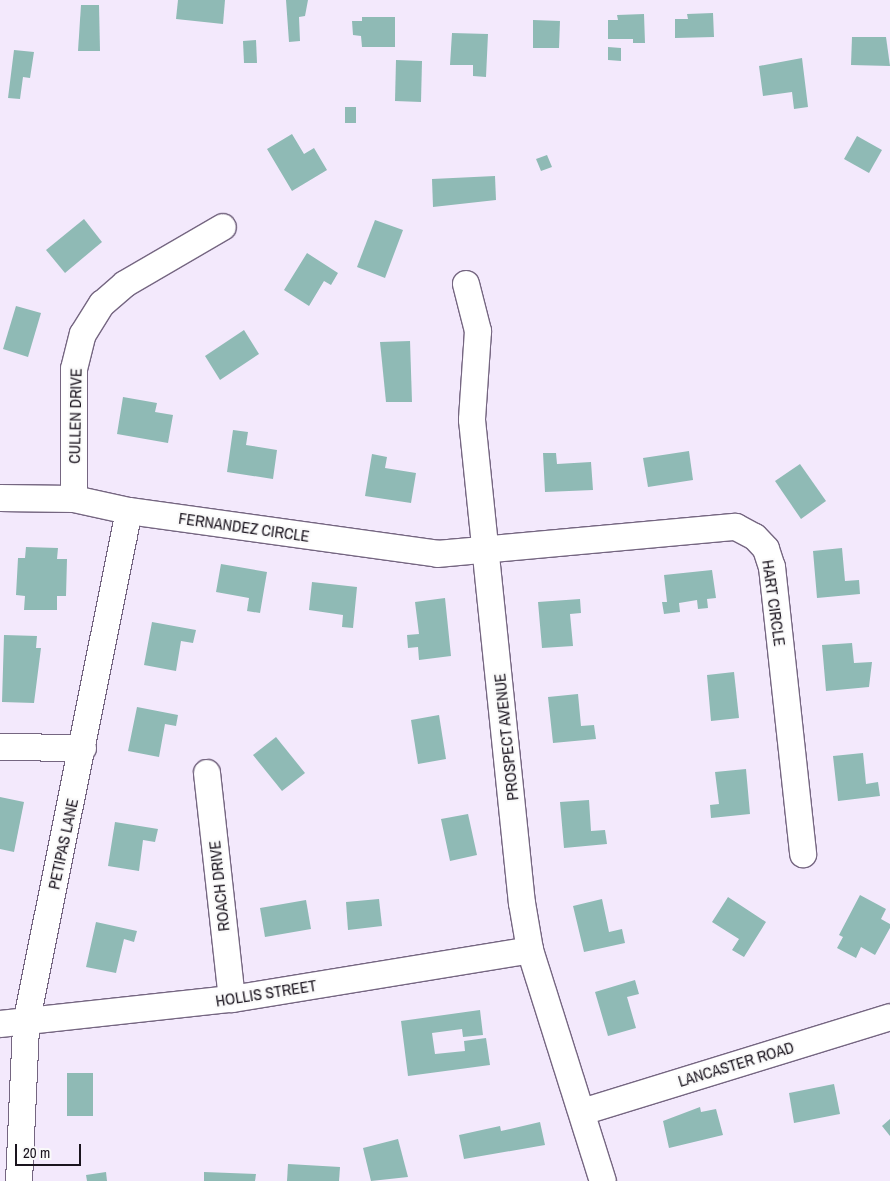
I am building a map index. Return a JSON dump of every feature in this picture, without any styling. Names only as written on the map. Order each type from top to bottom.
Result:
[{"type":"street","name":"CULLEN DRIVE","points":[[74,499],[74,369],[84,334],[102,304],[125,284],[223,227]]},
{"type":"street","name":"PROSPECT AVENUE","points":[[466,284],[478,331],[472,420],[488,552],[522,903],[530,950],[602,1181]]},
{"type":"street","name":"FERNANDEZ CIRCLE","points":[[0,498],[74,499],[129,510],[437,554],[488,552]]},
{"type":"street","name":"PETIPAS LANE","points":[[19,1181],[26,1024],[83,748],[129,510]]},
{"type":"street","name":"HART CIRCLE","points":[[488,552],[708,527],[736,527],[754,537],[766,549],[772,567],[803,854]]},
{"type":"street","points":[[0,747],[83,748]]},
{"type":"street","name":"ROACH DRIVE","points":[[207,774],[232,999]]},
{"type":"street","name":"HOLLIS STREET","points":[[0,1024],[26,1024],[232,999],[530,950]]},
{"type":"street","name":"LANCASTER ROAD","points":[[582,1112],[890,1017]]},
{"type":"building","points":[[178,0],[225,0],[223,24],[176,19]]},
{"type":"building","points":[[286,0],[308,0],[305,16],[299,17],[300,41],[289,42]]},
{"type":"building","points":[[81,5],[99,5],[100,51],[78,51]]},
{"type":"building","points":[[713,13],[714,37],[675,38],[675,19],[688,19],[687,14]]},
{"type":"building","points":[[644,14],[645,43],[633,43],[633,39],[608,39],[608,20],[618,20],[617,15]]},
{"type":"building","points":[[362,17],[395,17],[395,47],[362,47],[361,36],[353,35],[352,21],[362,21]]},
{"type":"building","points":[[533,20],[560,21],[559,48],[533,48]]},
{"type":"building","points":[[452,33],[488,34],[486,77],[473,76],[473,65],[450,65]]},
{"type":"building","points":[[852,37],[886,37],[890,66],[851,65]]},
{"type":"building","points":[[256,40],[257,63],[244,63],[243,41]]},
{"type":"building","points":[[608,47],[621,48],[621,61],[608,60]]},
{"type":"building","points":[[14,50],[34,52],[30,78],[23,77],[20,99],[8,98]]},
{"type":"building","points":[[802,58],[808,107],[794,109],[792,92],[763,96],[759,66]]},
{"type":"building","points":[[396,60],[422,61],[421,102],[395,101]]},
{"type":"building","points":[[345,107],[356,107],[356,123],[345,123]]},
{"type":"building","points":[[292,134],[304,154],[314,148],[327,170],[292,191],[267,149]]},
{"type":"building","points":[[857,136],[882,150],[869,173],[844,159]]},
{"type":"building","points":[[547,155],[552,167],[541,171],[536,159]]},
{"type":"building","points":[[495,176],[496,200],[433,207],[432,179]]},
{"type":"building","points":[[84,219],[102,242],[65,273],[46,250]]},
{"type":"building","points":[[375,220],[403,230],[385,278],[357,267]]},
{"type":"building","points":[[307,253],[338,273],[331,285],[324,281],[309,306],[284,290]]},
{"type":"building","points":[[16,306],[41,313],[28,357],[3,349]]},
{"type":"building","points":[[244,330],[259,354],[220,380],[205,356]]},
{"type":"building","points":[[410,341],[412,402],[386,402],[380,342]]},
{"type":"building","points":[[123,397],[157,403],[155,412],[173,415],[168,443],[117,434]]},
{"type":"building","points":[[233,430],[248,432],[246,445],[277,450],[273,479],[227,472]]},
{"type":"building","points":[[689,451],[693,480],[648,487],[643,458]]},
{"type":"building","points":[[543,453],[556,453],[557,464],[591,462],[593,490],[545,492]]},
{"type":"building","points":[[372,454],[387,457],[385,468],[416,473],[411,503],[365,496]]},
{"type":"building","points":[[800,464],[826,501],[801,519],[775,481]]},
{"type":"building","points":[[26,547],[58,548],[57,559],[67,559],[66,596],[57,596],[57,610],[24,610],[25,596],[16,595],[18,558],[25,558]]},
{"type":"building","points":[[842,548],[845,581],[859,580],[860,594],[817,598],[813,551]]},
{"type":"building","points":[[221,564],[267,572],[260,613],[247,611],[249,598],[216,592]]},
{"type":"building","points":[[712,570],[716,598],[707,599],[708,608],[698,609],[697,600],[679,603],[680,612],[664,614],[662,602],[667,602],[664,575]]},
{"type":"building","points":[[312,582],[357,587],[353,628],[342,627],[343,615],[309,610]]},
{"type":"building","points":[[445,598],[451,656],[419,660],[418,647],[408,648],[407,635],[419,634],[415,602]]},
{"type":"building","points":[[580,599],[581,613],[570,614],[573,646],[542,648],[538,602]]},
{"type":"building","points":[[152,622],[196,630],[193,643],[181,641],[176,671],[144,665]]},
{"type":"building","points":[[4,635],[37,636],[36,648],[41,648],[34,703],[2,702]]},
{"type":"building","points":[[852,643],[854,663],[872,662],[869,687],[826,691],[822,645]]},
{"type":"building","points":[[734,672],[739,718],[711,721],[707,675]]},
{"type":"building","points":[[578,694],[581,726],[594,725],[596,739],[553,743],[548,697]]},
{"type":"building","points":[[137,707],[178,715],[176,726],[165,724],[159,757],[128,751]]},
{"type":"building","points":[[439,715],[446,759],[418,764],[411,720]]},
{"type":"building","points":[[276,737],[305,773],[282,791],[253,755]]},
{"type":"building","points":[[863,753],[866,784],[878,782],[880,796],[838,801],[833,756]]},
{"type":"building","points":[[746,769],[750,814],[711,818],[710,805],[719,804],[715,772]]},
{"type":"building","points":[[0,797],[24,802],[14,852],[0,849]]},
{"type":"building","points":[[589,800],[591,831],[605,830],[607,844],[564,848],[560,802]]},
{"type":"building","points":[[468,814],[477,855],[450,861],[441,819]]},
{"type":"building","points":[[115,822],[158,829],[155,842],[143,840],[139,871],[108,866]]},
{"type":"building","points":[[860,895],[886,909],[881,919],[890,924],[890,928],[875,955],[861,947],[856,958],[837,948],[843,937],[839,935]]},
{"type":"building","points":[[728,897],[766,922],[744,957],[732,950],[739,939],[712,922]]},
{"type":"building","points":[[379,899],[382,926],[348,930],[346,902]]},
{"type":"building","points":[[602,899],[609,932],[622,929],[625,943],[584,952],[573,906]]},
{"type":"building","points":[[306,900],[311,929],[265,937],[260,908]]},
{"type":"building","points":[[96,922],[137,931],[134,942],[124,939],[116,973],[86,967]]},
{"type":"building","points":[[635,980],[639,994],[627,997],[636,1028],[608,1036],[595,992]]},
{"type":"building","points":[[480,1010],[483,1035],[463,1037],[462,1029],[432,1033],[435,1054],[465,1051],[464,1041],[486,1038],[490,1065],[408,1076],[401,1021]]},
{"type":"building","points":[[67,1073],[93,1073],[93,1116],[67,1116]]},
{"type":"building","points":[[834,1084],[840,1114],[794,1123],[789,1093]]},
{"type":"building","points":[[700,1107],[701,1112],[716,1109],[723,1135],[669,1148],[663,1121]]},
{"type":"building","points":[[890,1119],[890,1136],[882,1126]]},
{"type":"building","points":[[540,1122],[545,1145],[464,1159],[459,1135],[500,1126],[501,1131]]},
{"type":"building","points":[[398,1139],[408,1177],[371,1181],[363,1148]]},
{"type":"building","points":[[288,1164],[340,1167],[339,1181],[287,1181]]},
{"type":"building","points":[[106,1172],[107,1181],[87,1181],[86,1175]]},
{"type":"building","points":[[204,1172],[256,1174],[255,1181],[204,1181]]}]
